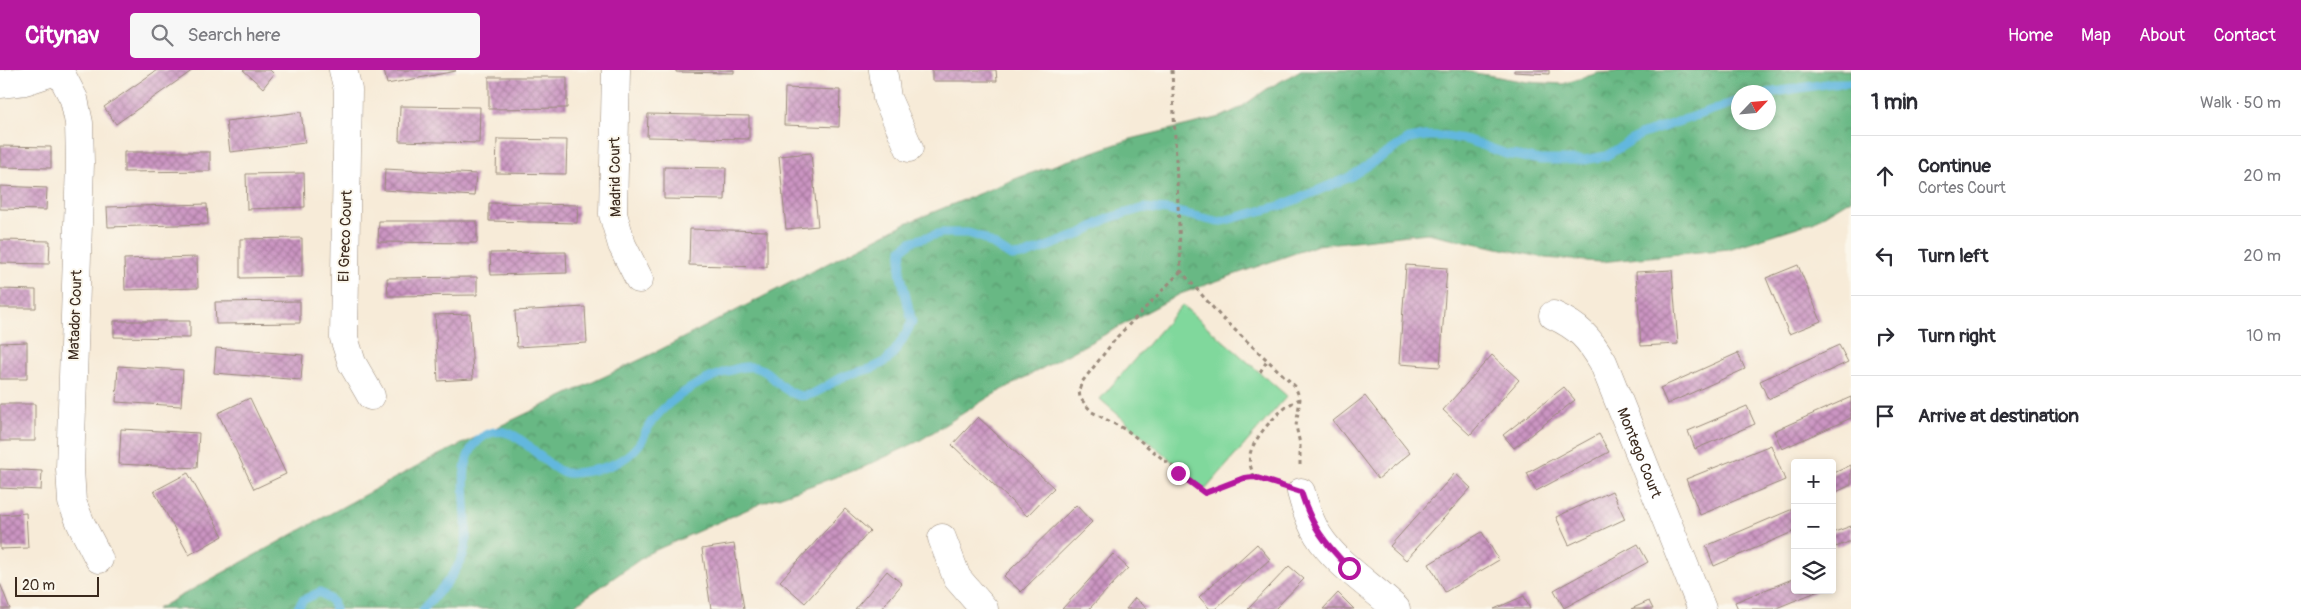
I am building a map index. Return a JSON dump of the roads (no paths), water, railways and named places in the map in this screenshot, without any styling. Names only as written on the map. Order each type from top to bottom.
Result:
[{"type":"street","points":[[0,84],[25,81],[59,70]]},
{"type":"street","name":"Matador Court","points":[[59,70],[74,99],[80,123],[70,469],[72,502],[80,524],[100,559]]},
{"type":"street","name":"El Greco Court","points":[[343,70],[348,90],[344,338],[352,363],[371,396]]},
{"type":"street","name":"Madrid Court","points":[[616,70],[613,214],[622,245],[639,279]]},
{"type":"street","points":[[883,70],[887,98],[908,148]]},
{"type":"street","name":"Montego Court","points":[[1553,315],[1568,322],[1589,338],[1603,362],[1702,609]]},
{"type":"street","points":[[1301,492],[1306,510],[1319,535],[1349,568],[1396,609]]},
{"type":"street","points":[[942,538],[957,578],[984,609]]},
{"type":"waterway","points":[[1776,92],[1832,83],[1851,83]]},
{"type":"waterway","points":[[423,609],[448,581],[462,557],[466,535],[464,475],[471,449],[480,439],[492,433],[503,432],[513,435],[562,472],[579,473],[596,470],[619,462],[632,452],[661,411],[679,395],[712,377],[735,369],[756,368],[764,370],[788,391],[804,396],[845,376],[877,366],[895,352],[912,322],[900,272],[902,249],[913,241],[941,233],[968,233],[981,237],[1011,256],[1025,255],[1078,235],[1109,218],[1144,208],[1168,210],[1219,222],[1283,205],[1350,177],[1409,139],[1425,136],[1446,136],[1468,140],[1506,154],[1541,160],[1584,160],[1606,156],[1640,135],[1731,103]]},
{"type":"waterway","points":[[297,609],[303,600],[320,592],[332,601],[335,609]]}]
